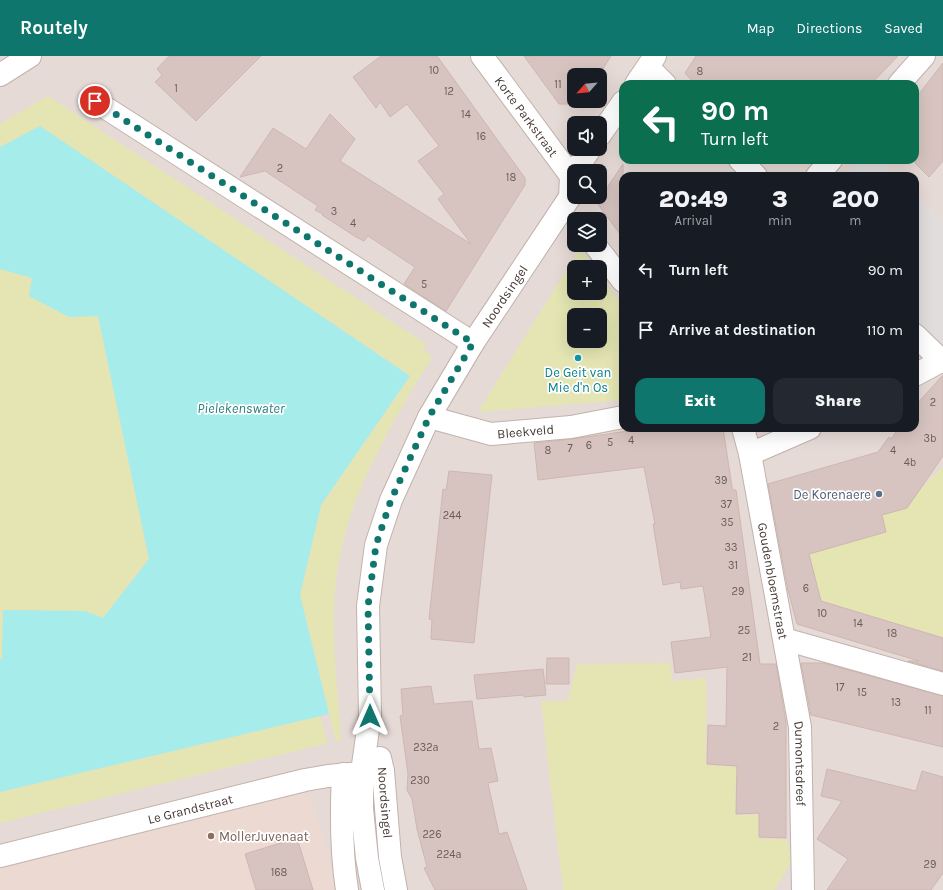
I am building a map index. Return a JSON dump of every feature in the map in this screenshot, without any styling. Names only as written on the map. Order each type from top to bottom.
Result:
[{"type":"street","points":[[0,75],[30,56]]},
{"type":"street","name":"Korte Parkstraat","points":[[482,56],[567,165]]},
{"type":"street","points":[[903,80],[924,56]]},
{"type":"street","points":[[646,69],[660,80]]},
{"type":"street","points":[[95,101],[473,343]]},
{"type":"street","points":[[607,125],[619,108]]},
{"type":"street","points":[[744,164],[752,172]]},
{"type":"street","points":[[820,172],[828,164]]},
{"type":"street","name":"Noordsingel","points":[[373,890],[367,858],[362,809],[363,772],[370,716],[368,606],[376,545],[391,500],[429,417],[473,343],[567,216]]},
{"type":"street","points":[[600,252],[619,276]]},
{"type":"street","points":[[919,339],[942,361],[919,373]]},
{"type":"street","name":"Bleekveld","points":[[429,417],[490,434],[571,427],[619,418]]},
{"type":"street","name":"Goudenbloemstraat","points":[[744,432],[750,454],[784,639],[943,684]]},
{"type":"street","points":[[750,454],[801,432]]},
{"type":"street","name":"Dumontsdreef","points":[[784,639],[800,727],[803,890]]},
{"type":"street","name":"Noordsingel","points":[[347,890],[342,855],[363,772]]},
{"type":"street","name":"Noordsingel","points":[[363,772],[390,857],[396,890]]},
{"type":"street","name":"Le Grandstraat","points":[[0,856],[305,780],[363,772]]},
{"type":"shaded area","points":[[0,56],[943,56],[943,890],[0,890]]},
{"type":"shaded area","points":[[855,164],[885,164],[893,172],[848,172]]},
{"type":"shaded area","points":[[919,198],[943,222],[943,346],[934,354],[919,339]]},
{"type":"shaded area","name":"MollerJuvenaat","points":[[305,780],[315,809],[337,890],[0,890],[0,863]]},
{"type":"green space","points":[[48,96],[426,344],[423,350],[432,357],[399,412],[369,469],[346,528],[339,560],[334,610],[335,666],[341,740],[336,742],[300,595],[321,505],[410,376],[40,126],[0,147],[0,124]]},
{"type":"green space","points":[[578,252],[582,252],[588,260],[573,260]]},
{"type":"green space","points":[[0,269],[32,278],[29,296],[69,317],[98,315],[149,559],[103,618],[85,611],[3,610],[2,659],[0,659]]},
{"type":"green space","points":[[567,270],[567,300],[607,300],[607,285],[619,302],[619,400],[478,412]]},
{"type":"green space","points":[[943,467],[943,637],[821,601],[807,549],[825,549],[886,532],[882,515],[907,508],[924,485]]},
{"type":"green space","points":[[670,663],[672,681],[706,678],[706,765],[738,767],[735,789],[737,815],[758,815],[759,839],[783,839],[788,841],[791,862],[775,890],[563,890],[541,701],[568,701],[577,664]]},
{"type":"green space","points":[[320,716],[328,743],[0,823],[0,792]]},
{"type":"water","name":"Pielekenswater","points":[[40,126],[410,376],[321,505],[300,595],[329,714],[0,792],[0,659],[2,659],[3,610],[85,611],[103,618],[149,559],[98,316],[69,317],[29,296],[32,278],[0,269],[0,147]]},
{"type":"building","points":[[169,56],[261,56],[196,121],[155,82],[162,75],[157,69]]},
{"type":"building","points":[[381,56],[437,56],[525,178],[525,185],[446,311],[404,284],[415,267],[368,236],[364,241],[356,237],[315,210],[318,206],[265,171],[240,177],[273,128],[306,149],[330,114],[355,139],[340,161],[471,244],[438,199],[444,194],[418,161],[439,146],[407,104],[390,117],[380,102],[376,108],[353,77]]},
{"type":"building","points":[[524,56],[611,56],[603,68],[567,68],[567,104],[559,104]]},
{"type":"building","points":[[696,56],[898,56],[875,80],[691,80],[685,73]]},
{"type":"building","points":[[943,63],[943,161],[929,177],[916,164],[919,164],[919,94]]},
{"type":"building","points":[[623,164],[623,172],[619,172],[619,233],[607,216],[607,212],[604,212],[598,204],[607,204],[607,188]]},
{"type":"building","points":[[943,375],[943,456],[907,508],[882,515],[886,532],[809,554],[821,601],[943,638],[943,671],[908,661],[919,661],[797,624],[788,590],[768,484],[878,452],[889,437],[891,439],[896,432],[919,432],[919,402]]},
{"type":"building","points":[[621,432],[724,432],[732,487],[733,490],[736,490],[760,664],[776,664],[786,723],[786,838],[759,837],[759,813],[736,814],[737,766],[707,764],[708,725],[726,726],[727,667],[675,673],[671,642],[711,637],[703,586],[681,589],[680,582],[663,585],[653,524],[655,524],[644,467],[538,480],[534,443]]},
{"type":"building","points":[[449,471],[492,475],[474,643],[431,639],[432,620],[429,619],[443,489],[446,490]]},
{"type":"building","points":[[547,658],[569,658],[569,684],[546,684]]},
{"type":"building","points":[[801,663],[823,663],[943,696],[943,747],[811,715]]},
{"type":"building","points":[[543,669],[546,695],[524,697],[524,695],[477,699],[474,675]]},
{"type":"building","points":[[431,686],[434,704],[472,701],[479,749],[491,748],[498,781],[488,783],[499,834],[507,832],[527,890],[435,890],[424,868],[427,867],[417,829],[412,799],[407,790],[408,774],[400,716],[403,715],[401,689]]},
{"type":"building","points":[[827,769],[916,791],[922,771],[943,777],[943,873],[931,890],[827,890],[848,859],[817,839],[842,801],[821,796]]},
{"type":"building","points":[[297,838],[313,890],[256,890],[245,854]]},
{"type":"place","name":"De Geit van Mie d'n Os","points":[[578,358]]},
{"type":"place","name":"De Korenaere","points":[[879,494]]},
{"type":"place","name":"MollerJuvenaat","points":[[211,836]]},
{"type":"route","points":[[95,101],[473,343],[429,417],[391,500],[376,545],[368,606],[371,680],[370,716]]}]
